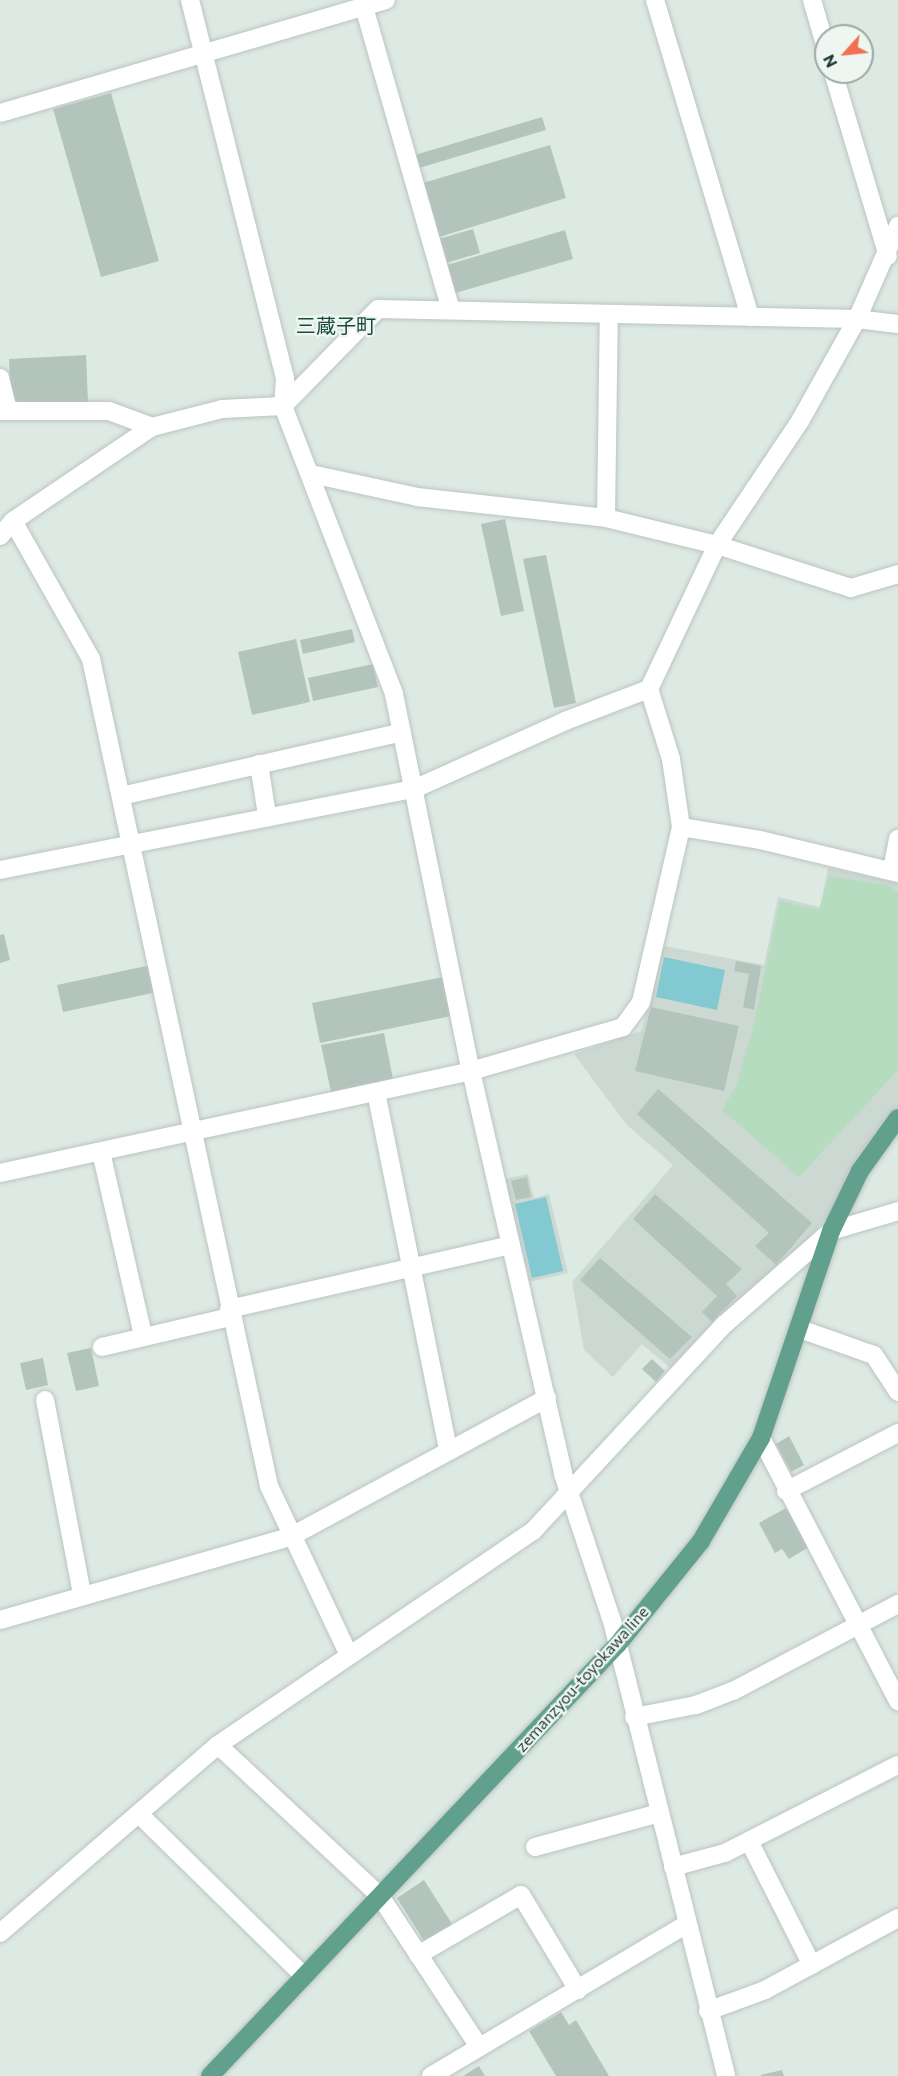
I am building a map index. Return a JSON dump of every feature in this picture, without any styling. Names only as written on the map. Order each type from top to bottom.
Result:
[{"type":"main road","name":"zemanzyou-toyokawa line","points":[[210,2076],[618,1644],[700,1541],[760,1438],[800,1329],[831,1231],[860,1171],[898,1118]]},
{"type":"street","points":[[190,0],[285,379],[283,406],[394,694],[471,1071],[547,1398],[570,1492],[618,1644],[634,1717],[726,2076]]},
{"type":"street","points":[[0,113],[386,0]]},
{"type":"street","points":[[655,0],[750,317]]},
{"type":"street","points":[[812,0],[819,24]]},
{"type":"street","points":[[364,7],[451,310]]},
{"type":"street","points":[[837,84],[888,256]]},
{"type":"street","points":[[0,1173],[471,1071],[623,1027],[641,1002],[681,827],[671,759],[649,689],[717,545],[800,421],[858,319],[888,256],[898,226]]},
{"type":"street","points":[[0,536],[6,520],[152,427],[222,409],[283,406],[378,309],[858,319],[898,324]]},
{"type":"street","points":[[606,518],[609,315]]},
{"type":"street","points":[[0,378],[4,410],[110,411],[152,427]]},
{"type":"street","points":[[311,474],[417,497],[606,518],[717,545],[851,588],[897,578]]},
{"type":"street","points":[[6,520],[91,659],[190,1132],[269,1486],[348,1653]]},
{"type":"street","points":[[0,870],[267,815],[414,789],[565,721],[649,689]]},
{"type":"street","points":[[121,796],[402,732]]},
{"type":"street","points":[[259,764],[267,815]]},
{"type":"street","points":[[681,827],[760,840],[895,872],[898,840]]},
{"type":"street","points":[[376,1092],[448,1450]]},
{"type":"street","points":[[101,1152],[143,1335]]},
{"type":"street","points":[[0,1933],[218,1745],[348,1653],[448,1592],[524,1538],[570,1492],[725,1324],[831,1231],[898,1212]]},
{"type":"street","points":[[102,1347],[411,1266],[511,1245]]},
{"type":"street","points":[[800,1329],[874,1355],[898,1392]]},
{"type":"street","points":[[1,1614],[292,1536],[547,1398]]},
{"type":"street","points":[[45,1400],[82,1594]]},
{"type":"street","points":[[786,1491],[898,1432]]},
{"type":"street","points":[[760,1438],[898,1701]]},
{"type":"street","points":[[634,1717],[696,1705],[733,1691],[898,1605]]},
{"type":"street","points":[[218,1745],[380,1896],[479,2047]]},
{"type":"street","points":[[673,1867],[725,1853],[898,1765]]},
{"type":"street","points":[[535,1847],[659,1813]]},
{"type":"street","points":[[139,1814],[304,1976]]},
{"type":"street","points":[[749,1841],[812,1965]]},
{"type":"street","points":[[418,1955],[521,1895],[578,1990]]},
{"type":"street","points":[[708,2012],[765,1990],[898,1918]]},
{"type":"street","points":[[431,2076],[687,1924]]},
{"type":"shaded area","points":[[828,868],[898,883],[898,1109],[856,1164],[836,1207],[798,1250],[703,1334],[670,1368],[642,1344],[613,1377],[584,1350],[572,1282],[673,1165],[626,1124],[574,1054],[641,1031],[664,946],[764,965],[778,897],[820,907]]},
{"type":"shaded area","points":[[528,1174],[534,1198],[549,1194],[568,1273],[530,1282],[505,1179]]},
{"type":"green space","points":[[829,876],[887,885],[898,892],[898,1070],[799,1177],[722,1110],[736,1086],[753,1028],[780,901],[819,910]]},
{"type":"water","points":[[664,957],[725,970],[717,1010],[656,997]]},
{"type":"water","points":[[546,1197],[563,1271],[532,1278],[515,1204]]},
{"type":"building","points":[[111,93],[159,261],[101,277],[53,109]]},
{"type":"building","points":[[542,117],[546,130],[419,168],[415,155]]},
{"type":"building","points":[[550,145],[566,198],[439,237],[423,183]]},
{"type":"building","points":[[473,229],[480,253],[446,263],[439,239]]},
{"type":"building","points":[[565,230],[573,259],[455,293],[447,265]]},
{"type":"building","points":[[86,355],[88,402],[11,405],[9,359]]},
{"type":"building","points":[[505,519],[524,611],[501,616],[481,524]]},
{"type":"building","points":[[546,555],[576,703],[554,708],[523,559]]},
{"type":"building","points":[[352,629],[355,642],[303,654],[300,640]]},
{"type":"building","points":[[296,639],[310,702],[252,715],[238,652]]},
{"type":"building","points":[[373,664],[378,687],[313,701],[308,678]]},
{"type":"building","points":[[4,934],[10,960],[0,963],[0,935]]},
{"type":"building","points":[[736,961],[761,966],[754,1010],[743,1007],[749,974],[734,971]]},
{"type":"building","points":[[151,965],[157,992],[63,1012],[57,985]]},
{"type":"building","points":[[443,977],[451,1016],[320,1043],[312,1003]]},
{"type":"building","points":[[651,1007],[739,1026],[724,1091],[635,1071]]},
{"type":"building","points":[[384,1033],[393,1079],[331,1092],[321,1045]]},
{"type":"building","points":[[658,1089],[812,1223],[776,1265],[755,1246],[769,1233],[637,1114]]},
{"type":"building","points":[[527,1177],[531,1197],[516,1200],[511,1181]]},
{"type":"building","points":[[655,1194],[742,1269],[726,1284],[737,1296],[712,1322],[702,1312],[717,1296],[633,1219]]},
{"type":"building","points":[[600,1258],[692,1337],[670,1359],[580,1280]]},
{"type":"building","points":[[91,1348],[99,1386],[76,1391],[67,1353]]},
{"type":"building","points":[[43,1358],[48,1385],[26,1390],[20,1363]]},
{"type":"building","points":[[652,1359],[665,1371],[656,1382],[642,1369]]},
{"type":"building","points":[[789,1436],[804,1465],[791,1472],[776,1444]]},
{"type":"building","points":[[786,1508],[809,1547],[789,1559],[782,1549],[775,1553],[759,1523]]},
{"type":"building","points":[[424,1880],[454,1927],[426,1944],[397,1898]]},
{"type":"building","points":[[561,2012],[569,2025],[576,2020],[609,2076],[556,2076],[529,2031]]},
{"type":"building","points":[[479,2066],[485,2076],[463,2076]]},
{"type":"building","points":[[782,2070],[784,2076],[761,2076],[761,2075]]},
{"type":"district","name":"三蔵子町","points":[[336,325]]}]
